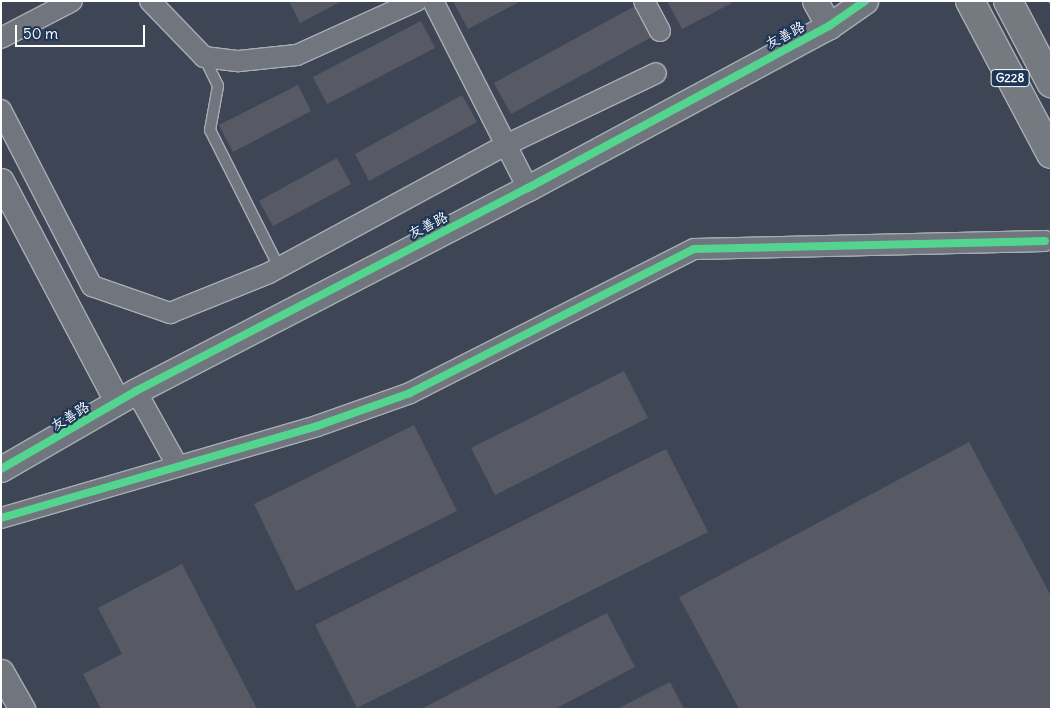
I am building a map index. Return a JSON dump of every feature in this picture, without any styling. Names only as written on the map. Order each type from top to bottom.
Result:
[{"type":"highway","name":"G228","points":[[970,1],[1051,154]]},
{"type":"highway","name":"G228","points":[[1008,1],[1051,83]]},
{"type":"street","points":[[1,38],[72,1]]},
{"type":"street","points":[[150,1],[204,57],[239,61],[297,55],[416,1]]},
{"type":"street","points":[[433,1],[528,188]]},
{"type":"street","points":[[644,1],[660,31]]},
{"type":"street","points":[[816,1],[829,26]]},
{"type":"street","name":"友善路","points":[[1,469],[127,396],[528,188],[829,26],[865,1]]},
{"type":"street","points":[[1,110],[92,286],[170,313],[279,267],[506,145],[656,73]]},
{"type":"street","points":[[1,180],[127,396],[177,465]]},
{"type":"street","points":[[1,518],[177,465],[317,426],[410,393],[694,249],[1045,241]]},
{"type":"street","points":[[1,672],[22,709]]},
{"type":"lane","points":[[204,57],[218,86],[210,130],[279,267]]},
{"type":"building","points":[[289,1],[342,1],[300,23]]},
{"type":"building","points":[[453,1],[521,1],[468,29]]},
{"type":"building","points":[[667,1],[731,1],[732,3],[682,29]]},
{"type":"building","points":[[635,6],[652,37],[511,114],[494,83]]},
{"type":"building","points":[[421,21],[435,48],[327,104],[313,77]]},
{"type":"building","points":[[298,85],[311,111],[233,152],[219,125]]},
{"type":"building","points":[[462,95],[477,122],[369,181],[355,154]]},
{"type":"building","points":[[337,158],[351,184],[273,226],[259,201]]},
{"type":"building","points":[[624,371],[648,418],[495,495],[471,448]]},
{"type":"building","points":[[414,425],[457,511],[296,591],[254,504]]},
{"type":"building","points":[[969,442],[1051,596],[1051,709],[739,709],[679,597]]},
{"type":"building","points":[[666,449],[708,532],[357,708],[315,625]]},
{"type":"building","points":[[182,564],[257,709],[101,709],[83,674],[122,654],[98,608]]},
{"type":"building","points":[[607,613],[635,667],[555,709],[421,709]]},
{"type":"building","points":[[670,682],[684,709],[617,709]]},
{"type":"cycle path","points":[[1,469],[136,391],[528,188],[829,26],[865,1]]},
{"type":"cycle path","points":[[1,518],[317,426],[410,393],[694,249],[1045,241]]}]
